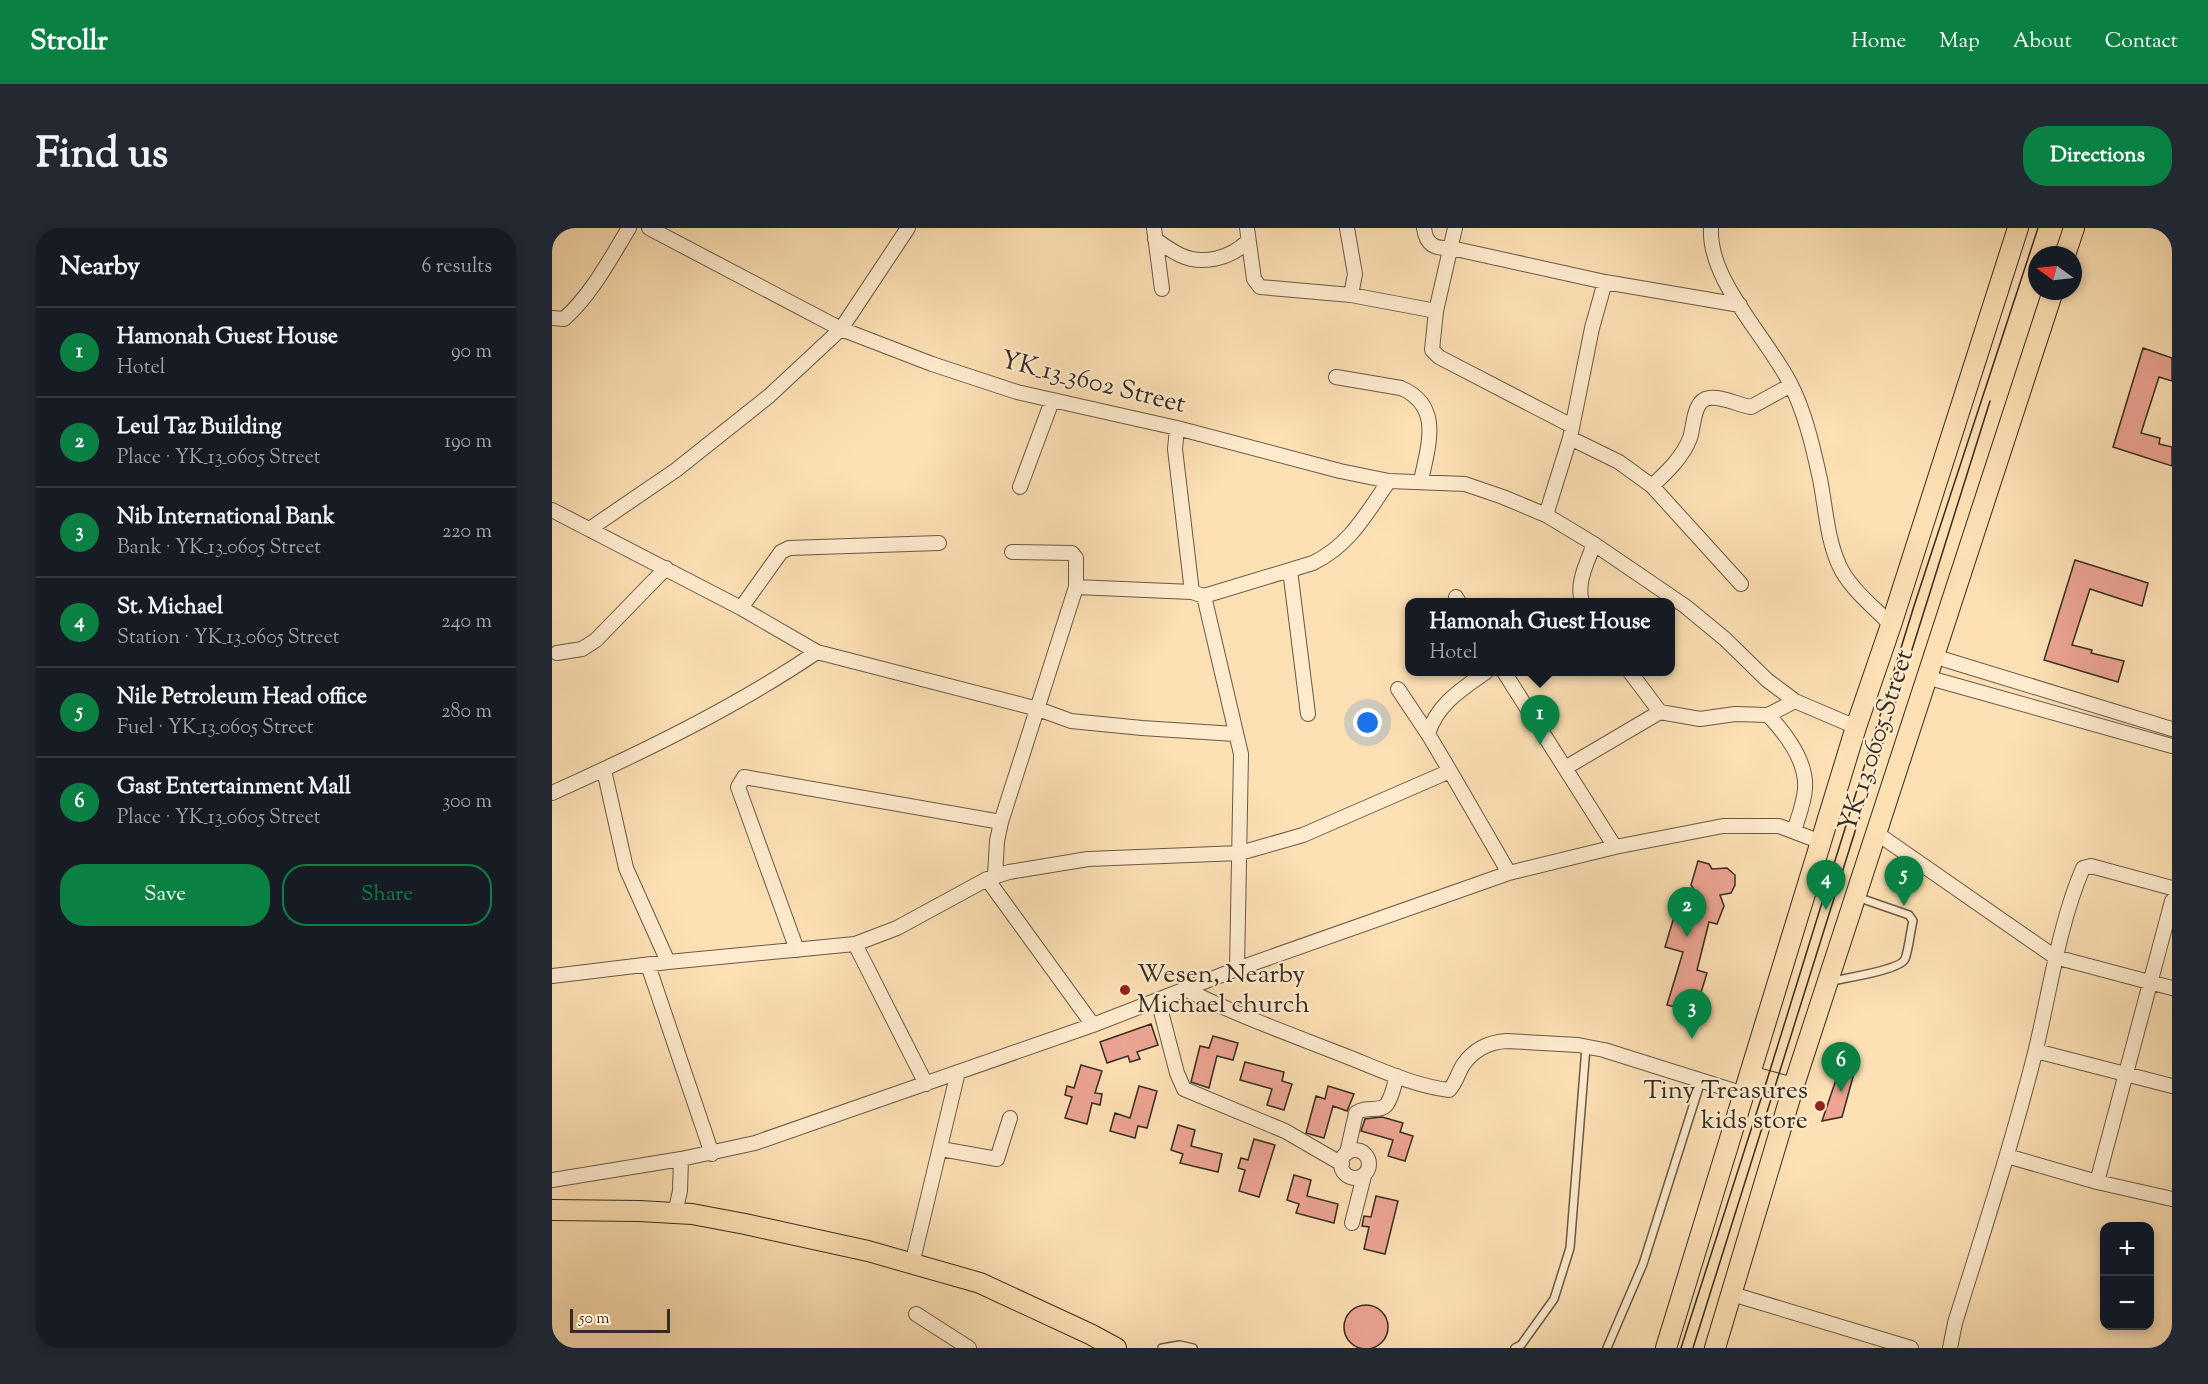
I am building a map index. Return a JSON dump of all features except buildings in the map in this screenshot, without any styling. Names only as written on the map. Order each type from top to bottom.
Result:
[{"type":"main road","name":"YK_13_0605 Street","points":[[1666,1348],[1856,727],[2018,228]]},
{"type":"main road","points":[[2068,246],[2074,228]]},
{"type":"main road","name":"YK_13_0605 Street","points":[[1715,1348],[1793,1088],[1854,897],[2050,300]]},
{"type":"main road","points":[[1747,1085],[1793,1088]]},
{"type":"main road","points":[[552,1210],[675,1214],[713,1218],[795,1234],[980,1283],[1116,1348]]},
{"type":"street","points":[[553,321],[564,319],[588,292],[629,228]]},
{"type":"street","name":"YK_13_3602 Street","points":[[649,228],[841,328],[943,368],[1017,392],[1177,428],[1340,471],[1389,481],[1465,484],[1488,490],[1546,515],[1594,544],[1672,598]]},
{"type":"street","points":[[591,528],[672,472],[769,396],[841,328],[908,228]]},
{"type":"street","points":[[1347,228],[1355,274],[1351,295]]},
{"type":"street","points":[[1424,228],[1425,238],[1430,245],[1442,248],[1451,248],[1605,282],[1740,305]]},
{"type":"street","points":[[1455,228],[1436,311],[1432,350],[1439,357],[1570,436],[1619,462],[1652,486],[1741,584]]},
{"type":"street","name":"YK_13_0605 Street","points":[[1711,228],[1710,244],[1716,264],[1791,385],[1810,437],[1826,519],[1842,571],[1851,584],[1891,625]]},
{"type":"street","points":[[1155,234],[1182,256],[1200,260],[1216,259],[1228,255],[1241,248],[1248,235]]},
{"type":"street","points":[[1155,234],[1161,289]]},
{"type":"street","points":[[1248,235],[1254,279],[1260,287],[1351,295],[1436,311]]},
{"type":"street","points":[[1546,515],[1570,436],[1592,328],[1605,282]]},
{"type":"street","points":[[1336,377],[1401,388],[1421,402],[1427,410],[1430,430],[1422,481]]},
{"type":"street","points":[[1652,486],[1668,471],[1685,448],[1690,439],[1697,409],[1702,401],[1710,398],[1751,407],[1791,385]]},
{"type":"street","points":[[1020,487],[1052,401]]},
{"type":"street","points":[[1177,428],[1175,449],[1198,594],[1241,754],[1237,969]]},
{"type":"street","points":[[1077,587],[1198,594],[1313,563],[1330,555],[1349,538],[1389,481]]},
{"type":"street","points":[[552,510],[591,528],[741,608],[817,652],[1038,709],[1071,721],[1235,734]]},
{"type":"street","points":[[741,608],[780,552],[789,548],[939,543]]},
{"type":"street","points":[[1581,598],[1581,583],[1594,544]]},
{"type":"street","points":[[1012,552],[1072,553],[1076,558],[1077,587],[1001,822],[991,878],[1093,1025]]},
{"type":"street","points":[[557,653],[582,649],[596,640],[666,568]]},
{"type":"street","points":[[1290,570],[1308,714]]},
{"type":"street","name":"YK_13_3602 Street","points":[[1675,600],[1725,639],[1767,680],[1795,701],[1856,727]]},
{"type":"street","points":[[552,793],[604,770],[742,698],[817,652]]},
{"type":"street","points":[[1933,656],[2172,729]]},
{"type":"street","points":[[1428,734],[1432,721],[1449,699],[1481,676]]},
{"type":"street","points":[[1507,676],[1615,847]]},
{"type":"street","points":[[1633,676],[1660,712]]},
{"type":"street","points":[[1926,677],[2172,746]]},
{"type":"street","points":[[1398,689],[1428,734],[1509,873]]},
{"type":"street","points":[[1565,768],[1660,712],[1700,719],[1735,714],[1768,715],[1795,701]]},
{"type":"street","points":[[1768,715],[1784,732],[1803,771],[1805,789],[1794,831]]},
{"type":"street","points":[[604,770],[626,868],[668,962]]},
{"type":"street","points":[[552,976],[855,944],[897,928],[991,878],[1033,866],[1088,859],[1240,853],[1303,835],[1450,771]]},
{"type":"street","points":[[797,950],[738,787],[744,777],[902,807],[1001,822]]},
{"type":"street","points":[[552,1180],[712,1154],[755,1143],[1093,1025],[1237,969],[1509,873],[1615,847],[1723,826],[1779,826],[1821,842]]},
{"type":"street","points":[[1875,832],[2055,957],[2172,988]]},
{"type":"street","points":[[1950,1348],[1955,1323],[2007,1156],[2036,1051],[2055,957],[2082,872],[2086,866],[2172,888]]},
{"type":"street","points":[[2097,1182],[2172,902]]},
{"type":"street","points":[[855,944],[926,1084]]},
{"type":"street","points":[[648,965],[712,1154]]},
{"type":"street","points":[[1185,989],[1224,1009],[1397,1076],[1449,1090],[1470,1056],[1477,1049],[1496,1042],[1604,1050],[1701,1081],[1747,1085]]},
{"type":"street","points":[[1158,1000],[1177,1073],[1184,1089],[1285,1131],[1344,1159]]},
{"type":"street","points":[[2036,1051],[2172,1086]]},
{"type":"street","points":[[912,1264],[958,1072]]},
{"type":"street","points":[[1364,1176],[1352,1178],[1343,1170],[1356,1113],[1366,1108],[1382,1109],[1386,1106],[1397,1076]]},
{"type":"street","points":[[941,1149],[997,1159],[1010,1118]]},
{"type":"street","points":[[1344,1159],[1359,1151],[1368,1159],[1367,1171],[1352,1223]]},
{"type":"street","points":[[2007,1156],[2097,1182],[2172,1199]]},
{"type":"street","points":[[675,1214],[680,1191],[681,1159]]},
{"type":"street","points":[[1732,1294],[1911,1348]]},
{"type":"street","points":[[916,1314],[969,1348]]},
{"type":"lane","points":[[1827,982],[1890,968],[1901,964],[1905,959],[1913,921],[1909,915],[1854,897]]},
{"type":"lane","points":[[1515,1348],[1521,1346],[1554,1299],[1570,1248],[1586,1047]]},
{"type":"lane","points":[[1607,1348],[1642,1264],[1701,1081]]},
{"type":"lane","points":[[1162,1348],[1180,1345],[1193,1348]]},
{"type":"tram line","points":[[1681,1348],[1914,606],[2038,228]]},
{"type":"tram line","points":[[1693,1348],[1990,401]]},
{"type":"place","name":"Hamonah Guest House","points":[[1540,745]]},
{"type":"place","name":"Nile Petroleum Head office","points":[[1904,906]]},
{"type":"place","name":"St. Michael","points":[[1826,910]]},
{"type":"place","name":"Leul Taz Building","points":[[1687,937]]},
{"type":"place","name":"Wesen, Nearby Michael church","points":[[1125,990]]},
{"type":"place","name":"Nib International Bank","points":[[1692,1039]]},
{"type":"place","name":"Gast Entertainment Mall","points":[[1841,1092]]},
{"type":"place","name":"Tiny Treasures kids store","points":[[1820,1106]]}]
